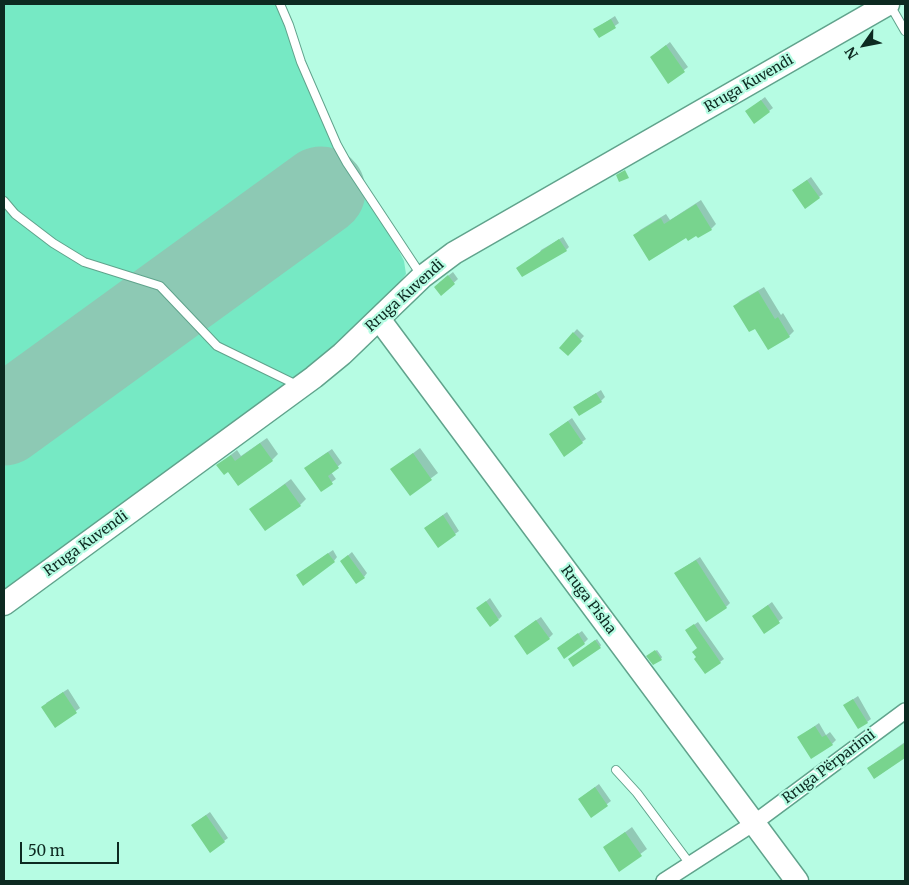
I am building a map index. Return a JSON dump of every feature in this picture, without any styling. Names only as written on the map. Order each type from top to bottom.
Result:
[{"type":"street","name":"Rruga Kuvendi","points":[[4,604],[301,387],[342,354],[422,277],[454,253],[889,4]]},
{"type":"street","name":"Rruga Pisha","points":[[378,320],[797,881]]},
{"type":"street","name":"Rruga Përparimi","points":[[664,881],[754,823],[905,711]]},
{"type":"lane","points":[[280,4],[290,25],[301,62],[337,145],[347,164],[422,277]]},
{"type":"lane","points":[[889,4],[905,31]]},
{"type":"lane","points":[[4,201],[15,214],[53,243],[84,262],[160,286],[218,346],[301,387]]},
{"type":"lane","points":[[616,770],[637,794],[690,864]]},
{"type":"green space","points":[[4,4],[277,4],[300,70],[341,164],[394,241],[404,261],[406,274],[392,292],[333,351],[4,599]]},
{"type":"building","points":[[611,19],[616,28],[599,38],[593,29]]},
{"type":"building","points":[[666,45],[685,72],[668,84],[650,57]]},
{"type":"building","points":[[761,100],[770,112],[754,124],[745,111]]},
{"type":"building","points":[[625,170],[629,178],[619,182],[616,175]]},
{"type":"building","points":[[807,180],[820,198],[805,209],[792,190]]},
{"type":"building","points":[[696,204],[712,230],[698,238],[696,236],[688,241],[686,238],[649,261],[633,235],[661,218],[664,224]]},
{"type":"building","points":[[559,239],[567,251],[522,277],[516,268]]},
{"type":"building","points":[[448,275],[455,284],[441,296],[434,287]]},
{"type":"building","points":[[758,291],[775,319],[778,317],[790,337],[768,350],[755,329],[749,332],[733,306]]},
{"type":"building","points":[[573,332],[582,341],[568,356],[559,348]]},
{"type":"building","points":[[596,393],[602,402],[579,416],[573,407]]},
{"type":"building","points":[[568,421],[583,443],[564,457],[549,434]]},
{"type":"building","points":[[260,443],[273,461],[238,486],[228,472],[224,475],[216,465],[231,455],[235,461]]},
{"type":"building","points":[[328,452],[339,468],[328,476],[333,484],[321,492],[304,468]]},
{"type":"building","points":[[413,453],[432,480],[410,496],[390,469]]},
{"type":"building","points":[[285,484],[301,506],[265,531],[249,509]]},
{"type":"building","points":[[443,515],[456,535],[438,548],[424,528]]},
{"type":"building","points":[[328,553],[335,562],[303,586],[296,575]]},
{"type":"building","points":[[348,555],[365,578],[356,584],[340,561]]},
{"type":"building","points":[[696,560],[727,608],[706,622],[674,573]]},
{"type":"building","points":[[486,601],[499,620],[490,627],[476,608]]},
{"type":"building","points":[[768,605],[780,623],[764,634],[752,616]]},
{"type":"building","points":[[536,620],[550,639],[527,655],[514,636]]},
{"type":"building","points":[[694,624],[721,663],[705,674],[694,659],[696,657],[692,652],[697,648],[685,630]]},
{"type":"building","points":[[578,633],[585,644],[564,659],[557,648]]},
{"type":"building","points":[[595,640],[601,648],[573,667],[568,659]]},
{"type":"building","points":[[655,650],[662,660],[653,665],[646,656]]},
{"type":"building","points":[[63,692],[77,713],[55,728],[41,707]]},
{"type":"building","points":[[853,699],[868,723],[858,729],[843,705]]},
{"type":"building","points":[[815,726],[822,737],[826,735],[833,745],[811,759],[797,737]]},
{"type":"building","points":[[905,743],[905,758],[874,779],[867,768]]},
{"type":"building","points":[[595,787],[608,806],[591,818],[578,799]]},
{"type":"building","points":[[206,815],[225,842],[210,853],[191,825]]},
{"type":"building","points":[[625,832],[642,856],[619,872],[603,847]]},
{"type":"runway","points":[[4,421],[321,191]]}]
